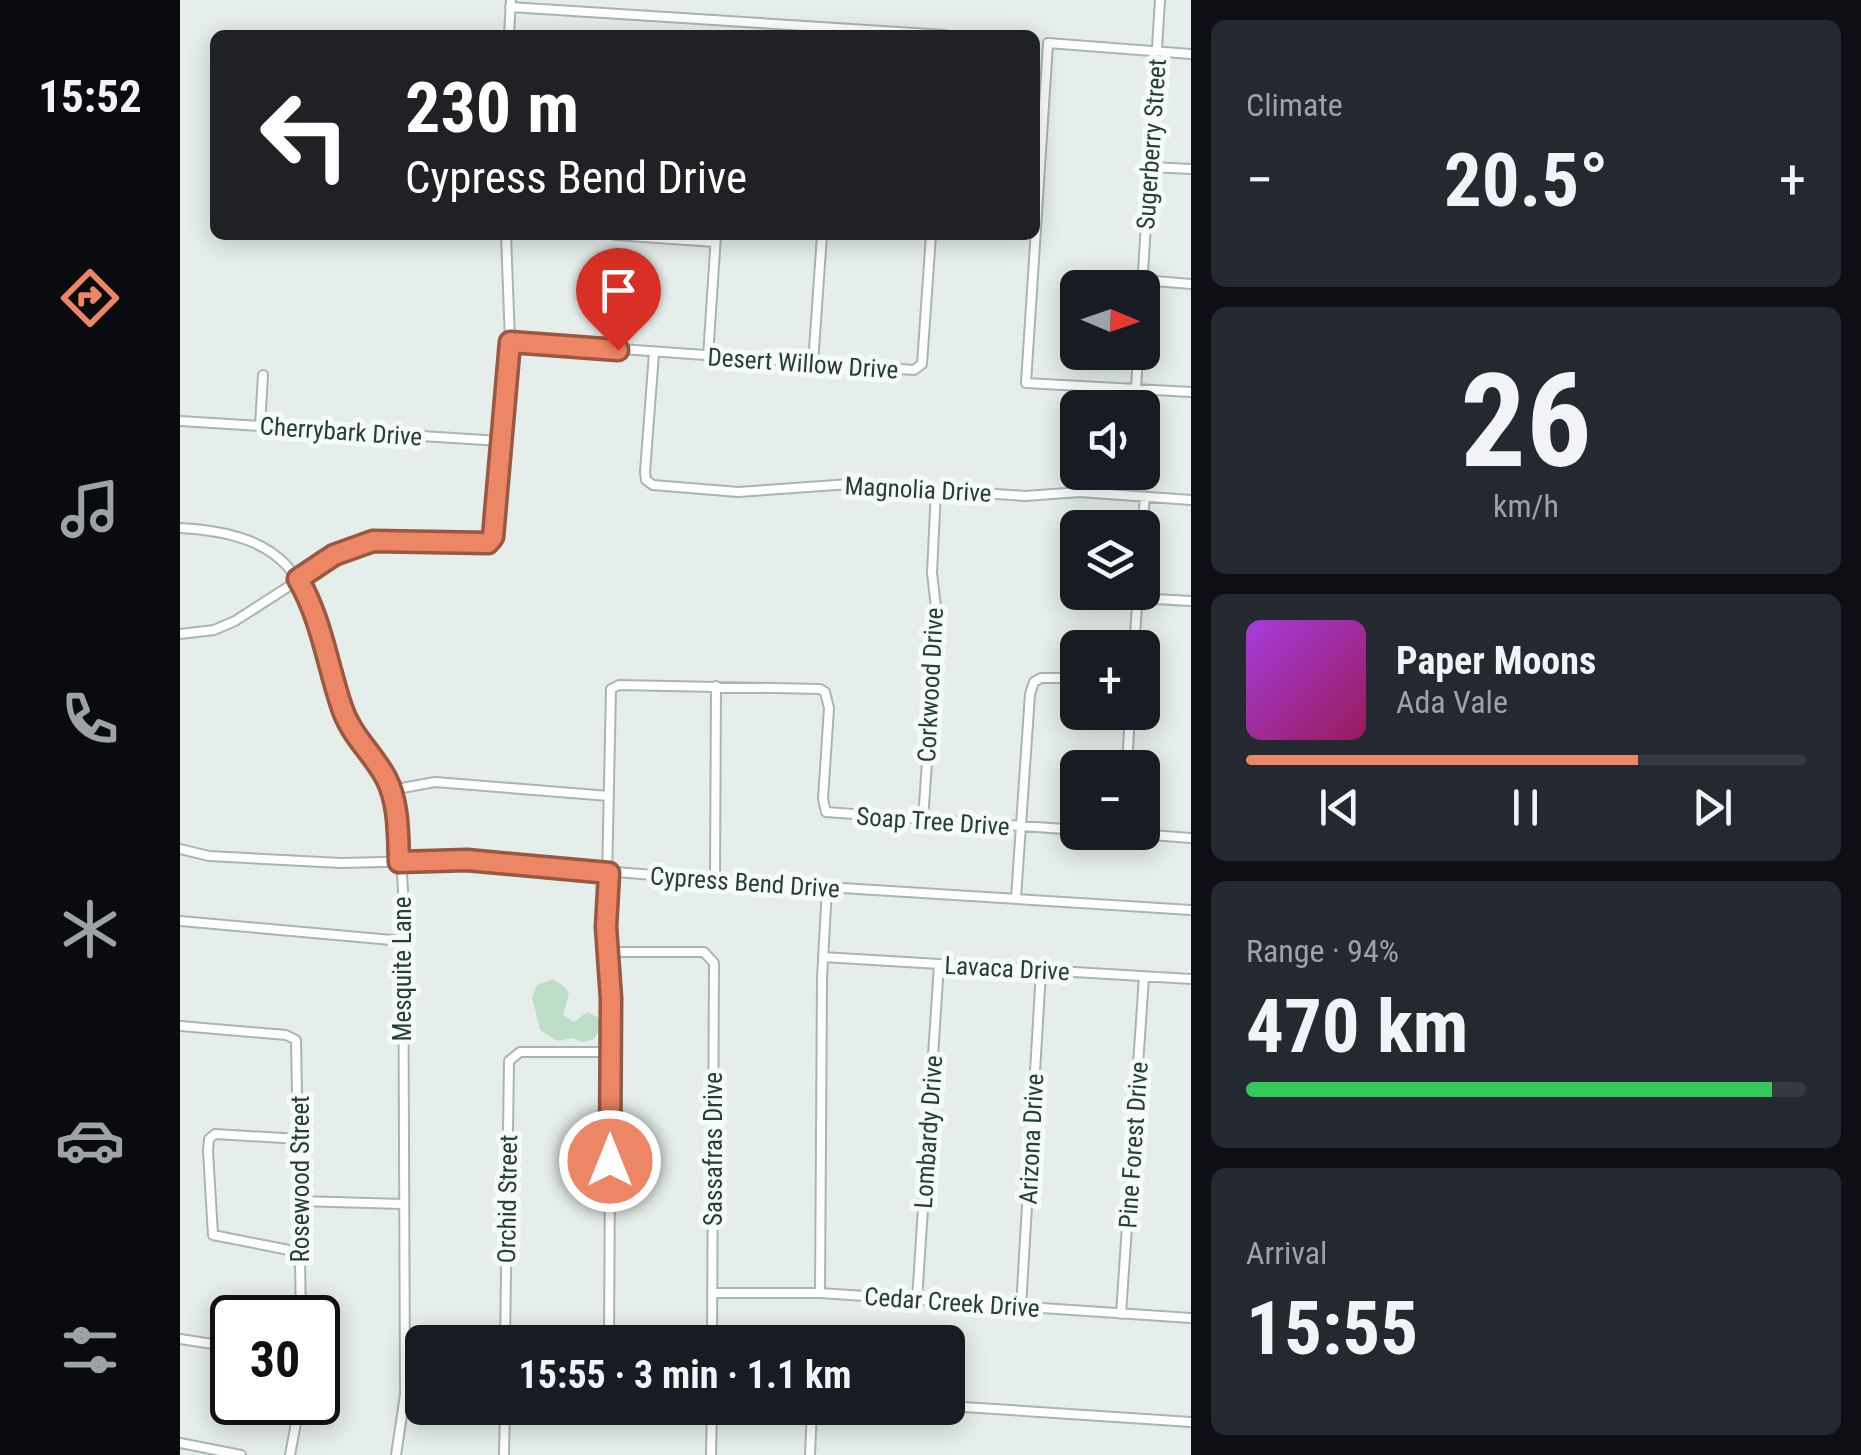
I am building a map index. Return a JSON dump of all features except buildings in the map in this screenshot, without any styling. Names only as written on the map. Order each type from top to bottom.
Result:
[{"type":"street","name":"Sugerberry Street","points":[[1143,270],[1160,0]]},
{"type":"street","points":[[508,30],[510,3],[826,30]]},
{"type":"street","points":[[730,30],[731,21]]},
{"type":"street","points":[[1040,146],[1048,43],[1191,54]]},
{"type":"street","points":[[1150,166],[1191,169]]},
{"type":"street","points":[[180,634],[214,630],[235,622],[334,555],[373,541],[488,543],[493,537],[510,342],[506,240]]},
{"type":"street","points":[[708,357],[716,240]]},
{"type":"street","points":[[813,364],[822,240]]},
{"type":"street","name":"Desert Willow Drive","points":[[510,342],[917,369],[922,364],[930,240]]},
{"type":"street","points":[[1034,240],[1026,383],[1191,392]]},
{"type":"street","points":[[1160,284],[1191,284]]},
{"type":"street","name":"Magnolia Drive","points":[[654,353],[646,480],[653,485],[738,492],[840,484],[1024,496],[1080,492],[1191,500]]},
{"type":"street","points":[[1136,389],[1137,370]]},
{"type":"street","points":[[260,426],[263,376]]},
{"type":"street","name":"Cherrybark Drive","points":[[180,421],[501,440]]},
{"type":"street","name":"Corkwood Drive","points":[[923,820],[938,616],[932,573],[936,490]]},
{"type":"street","points":[[1144,510],[1145,497]]},
{"type":"street","name":"Mesquite Lane","points":[[180,528],[233,534],[255,543],[298,579],[310,599],[348,726],[386,777],[391,790],[397,818],[402,941],[405,1394],[396,1455]]},
{"type":"street","points":[[1160,597],[1191,601]]},
{"type":"street","points":[[1016,898],[1030,694],[1034,682],[1041,678],[1060,678]]},
{"type":"street","points":[[714,880],[716,686]]},
{"type":"street","name":"Soap Tree Drive","points":[[609,796],[611,688],[811,688],[826,692],[829,708],[823,799],[826,812],[1060,829]]},
{"type":"street","points":[[391,790],[435,782],[609,796],[610,1325]]},
{"type":"street","points":[[1160,836],[1191,838]]},
{"type":"street","name":"Cypress Bend Drive","points":[[180,849],[209,856],[341,864],[467,860],[826,888],[1191,910]]},
{"type":"street","points":[[820,1293],[826,888]]},
{"type":"street","points":[[180,922],[402,941]]},
{"type":"street","name":"Sassafras Drive","points":[[607,952],[704,952],[714,963],[712,1325]]},
{"type":"street","name":"Lavaca Drive","points":[[823,958],[1191,980]]},
{"type":"street","name":"Lombardy Drive","points":[[917,1300],[939,964]]},
{"type":"street","name":"Arizona Drive","points":[[1021,1307],[1042,970]]},
{"type":"street","name":"Pine Forest Drive","points":[[1121,1314],[1144,977]]},
{"type":"street","name":"Rosewood Street","points":[[180,1026],[286,1035],[296,1040],[301,1295]]},
{"type":"street","name":"Orchid Street","points":[[505,1325],[511,1057],[520,1052],[611,1052]]},
{"type":"street","points":[[300,1139],[212,1136],[208,1151],[213,1235],[300,1252]]},
{"type":"street","points":[[300,1201],[403,1204]]},
{"type":"street","name":"Cedar Creek Drive","points":[[712,1293],[820,1293],[1191,1318]]},
{"type":"street","points":[[180,1339],[210,1344]]},
{"type":"street","points":[[965,1407],[1191,1422]]},
{"type":"street","points":[[290,1455],[296,1425]]},
{"type":"street","points":[[504,1425],[504,1455]]},
{"type":"street","points":[[711,1455],[712,1425]]},
{"type":"street","points":[[810,1455],[811,1425]]},
{"type":"street","points":[[180,1444],[241,1455]]},
{"type":"green space","points":[[553,979],[569,994],[563,1015],[574,1022],[587,1012],[599,1018],[600,1029],[593,1040],[557,1041],[540,1030],[532,997],[537,985]]},
{"type":"route","points":[[610,1161],[611,998],[606,948],[609,873],[467,860],[399,862],[391,790],[386,777],[348,726],[310,599],[298,579],[334,555],[373,541],[478,546],[488,543],[493,537],[510,342],[618,350]]}]
